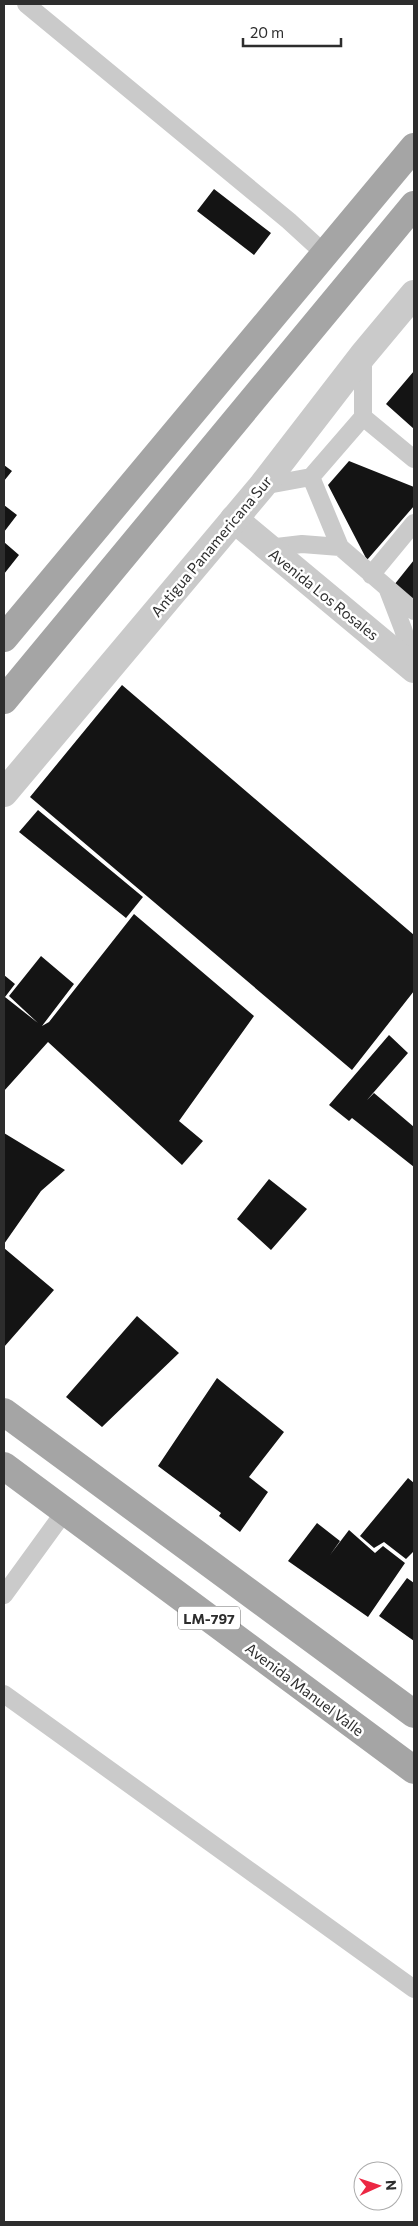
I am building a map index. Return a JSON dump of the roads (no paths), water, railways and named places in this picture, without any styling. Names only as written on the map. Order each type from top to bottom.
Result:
[{"type":"main road","points":[[4,638],[414,147]]},
{"type":"main road","points":[[4,700],[414,205]]},
{"type":"main road","name":"LM-797","points":[[4,1412],[414,1714]]},
{"type":"main road","name":"Avenida Manuel Valle","points":[[4,1466],[414,1770]]},
{"type":"street","name":"Antigua Panamericana Sur","points":[[4,793],[262,486],[363,355],[414,294]]},
{"type":"street","name":"Avenida Los Rosales","points":[[234,519],[414,669]]},
{"type":"lane","points":[[26,4],[289,221],[326,254]]},
{"type":"lane","points":[[262,486],[311,477],[363,417],[363,355]]},
{"type":"lane","points":[[363,417],[414,459]]},
{"type":"lane","points":[[311,477],[340,548],[414,611]]},
{"type":"lane","points":[[372,574],[414,523]]},
{"type":"lane","points":[[268,548],[302,544],[340,548]]},
{"type":"lane","points":[[387,587],[404,629],[414,664]]},
{"type":"lane","points":[[4,1595],[65,1511]]},
{"type":"lane","points":[[4,1694],[414,1989]]}]
